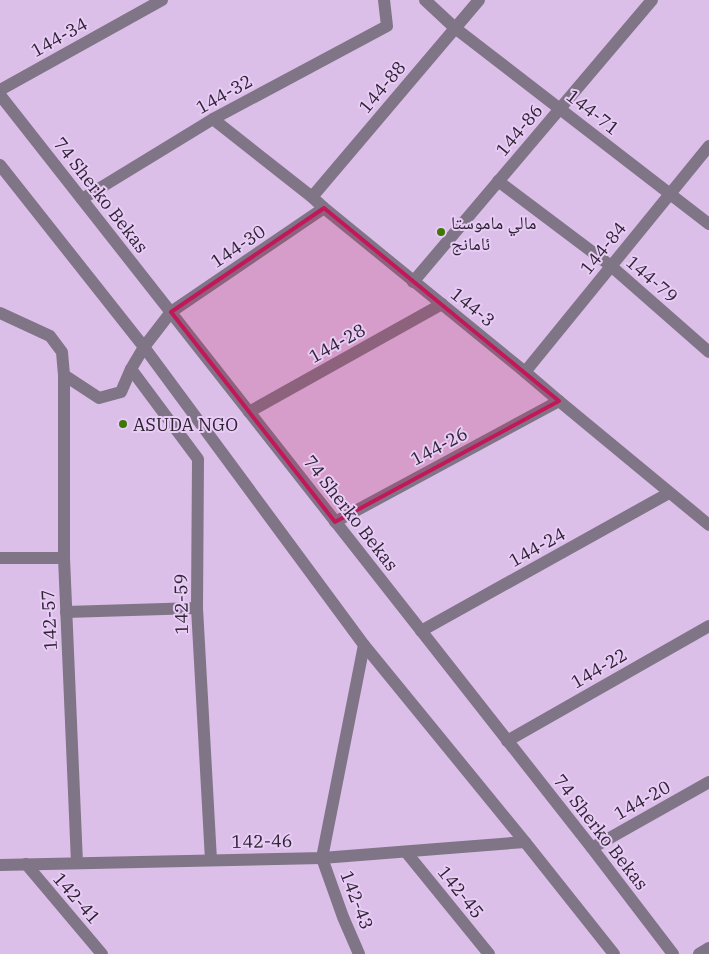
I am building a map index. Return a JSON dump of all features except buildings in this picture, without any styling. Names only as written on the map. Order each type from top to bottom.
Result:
[{"type":"street","name":"144-34","points":[[0,90],[162,0]]},
{"type":"street","name":"144-32","points":[[82,199],[213,119],[387,26],[384,0]]},
{"type":"street","name":"144-71","points":[[425,0],[455,28],[709,224]]},
{"type":"street","name":"144-88","points":[[312,197],[479,0]]},
{"type":"street","name":"144-86","points":[[413,282],[652,0]]},
{"type":"street","name":"74 Sherko Bekas","points":[[0,95],[592,848],[673,954]]},
{"type":"street","name":"144-3","points":[[213,119],[312,197],[709,525]]},
{"type":"street","name":"144-84","points":[[525,372],[709,146]]},
{"type":"street","points":[[0,165],[144,347],[364,645],[614,954]]},
{"type":"street","name":"144-79","points":[[498,181],[611,266],[708,350]]},
{"type":"street","name":"144-30","points":[[64,375],[99,398],[121,392],[131,369],[144,347],[171,312],[324,208]]},
{"type":"street","name":"144-28","points":[[249,412],[442,304]]},
{"type":"street","name":"142-57","points":[[0,313],[50,336],[62,352],[64,375],[64,558],[77,863]]},
{"type":"street","name":"142-59","points":[[131,369],[198,459],[197,608],[211,860]]},
{"type":"street","name":"144-26","points":[[335,522],[559,402]]},
{"type":"street","name":"144-24","points":[[421,631],[669,493]]},
{"type":"street","points":[[0,558],[64,558]]},
{"type":"street","points":[[66,612],[197,608]]},
{"type":"street","name":"144-22","points":[[507,740],[709,626]]},
{"type":"street","points":[[322,858],[364,645]]},
{"type":"street","name":"144-20","points":[[592,848],[709,782]]},
{"type":"street","name":"142-46","points":[[0,865],[322,858],[525,842]]},
{"type":"street","name":"142-45","points":[[406,852],[488,954]]},
{"type":"street","name":"142-43","points":[[322,858],[359,954]]},
{"type":"street","name":"142-41","points":[[26,864],[102,954]]},
{"type":"street","points":[[699,954],[709,948]]},
{"type":"highlighted area","points":[[324,208],[559,401],[335,522],[171,312]]},
{"type":"place","name":"مالي ماموستا ئامانج","points":[[441,232]]},
{"type":"place","name":"ASUDA NGO","points":[[123,424]]}]
